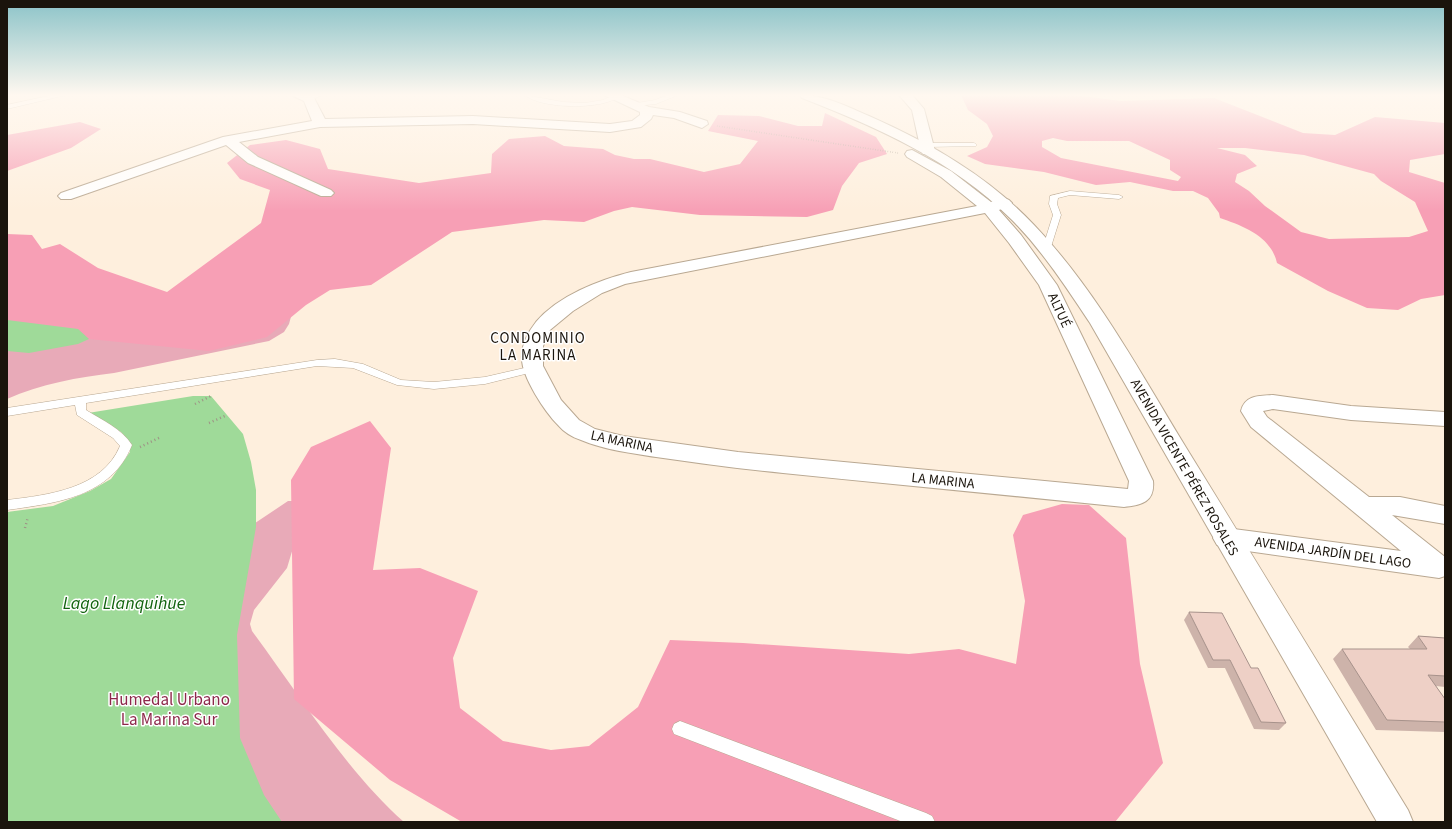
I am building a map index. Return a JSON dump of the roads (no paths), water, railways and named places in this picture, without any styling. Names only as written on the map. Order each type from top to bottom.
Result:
[{"type":"street","points":[[66,196],[228,140],[262,134]]},
{"type":"street","name":"AVENIDA VICENTE PÉREZ ROSALES","points":[[895,134],[968,176],[996,206],[1046,250],[1067,275],[1100,323],[1226,538],[1396,822]]},
{"type":"street","points":[[920,134],[922,150]]},
{"type":"street","points":[[228,140],[253,160],[326,193]]},
{"type":"street","name":"LA MARINA","points":[[996,206],[631,277],[603,284],[584,293],[544,325],[534,343],[532,351],[533,369],[561,416],[579,430],[604,440],[713,457],[1124,498]]},
{"type":"street","name":"ALTUÉ","points":[[996,206],[1015,239],[1048,285],[1141,481],[1142,491],[1138,495],[1124,498]]},
{"type":"street","points":[[1445,419],[1351,413],[1273,402],[1264,402],[1253,407],[1252,411],[1254,417],[1362,506],[1400,506],[1445,515]]},
{"type":"street","name":"AVENIDA JARDÍN DEL LAGO","points":[[1226,538],[1439,567],[1362,506]]},
{"type":"lane","points":[[922,150],[974,145]]},
{"type":"lane","points":[[1046,250],[1057,215],[1053,204],[1054,196],[1070,194],[1119,197]]},
{"type":"lane","points":[[7,412],[316,363],[332,362],[357,365],[390,380],[422,385],[468,382],[533,369]]},
{"type":"lane","points":[[7,505],[45,500],[84,487],[108,473],[120,459],[126,445],[117,435],[81,412],[80,401]]},
{"type":"lane","points":[[680,729],[926,822]]},
{"type":"water","points":[[7,320],[78,329],[89,339],[78,344],[29,353],[7,351]]},
{"type":"water","name":"Lago Llanquihue","points":[[193,396],[211,396],[243,434],[251,462],[256,490],[256,527],[237,635],[240,738],[264,795],[282,822],[7,822],[7,512],[53,506],[90,491],[111,479],[130,452],[130,443],[121,432],[88,415],[88,413]]},
{"type":"district","name":"CONDOMINIO LA MARINA","points":[[538,346]]},
{"type":"park label","name":"Humedal Urbano La Marina Sur","points":[[169,709]]}]
